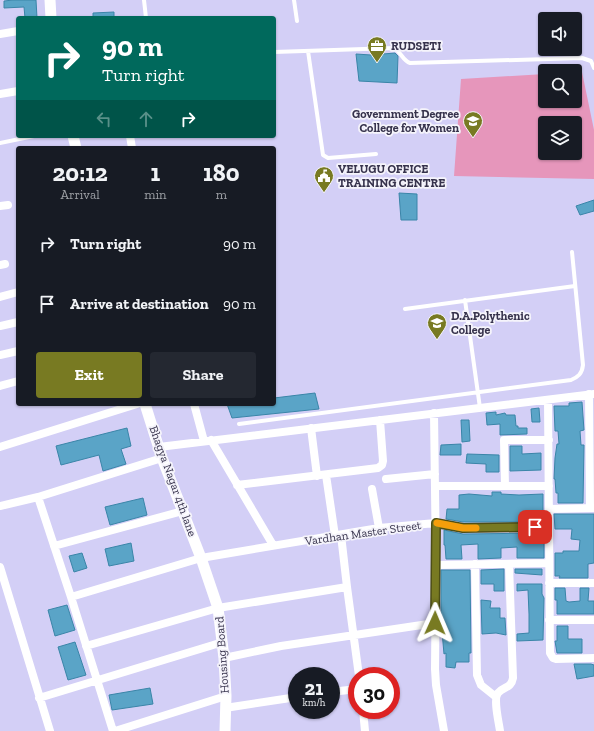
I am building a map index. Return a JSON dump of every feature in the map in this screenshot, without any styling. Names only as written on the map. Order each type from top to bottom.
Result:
[{"type":"main road","points":[[50,0],[51,16]]},
{"type":"main road","name":"Bhagya Nagar 4th lane","points":[[146,406],[162,458],[201,558]]},
{"type":"main road","name":"Housing Board","points":[[201,558],[218,608],[223,642],[226,696],[225,731]]},
{"type":"street","points":[[0,34],[16,31]]},
{"type":"street","points":[[0,94],[16,91]]},
{"type":"street","points":[[0,296],[16,292]]},
{"type":"street","points":[[0,326],[16,322]]},
{"type":"street","points":[[0,355],[16,351]]},
{"type":"street","points":[[0,386],[16,382]]},
{"type":"street","points":[[158,447],[591,394],[592,508],[549,509]]},
{"type":"street","points":[[548,400],[550,653],[553,658],[556,659],[594,658]]},
{"type":"street","points":[[0,447],[131,406]]},
{"type":"street","points":[[195,406],[207,441],[237,486],[273,545]]},
{"type":"street","points":[[434,413],[436,685],[444,731]]},
{"type":"street","points":[[237,486],[378,468],[382,465],[383,461],[380,420]]},
{"type":"street","points":[[311,428],[321,476],[338,536],[358,667]]},
{"type":"street","points":[[505,486],[504,440],[549,440]]},
{"type":"street","points":[[0,506],[38,497],[162,458]]},
{"type":"street","points":[[386,479],[435,474]]},
{"type":"street","points":[[435,486],[549,486]]},
{"type":"street","points":[[372,488],[379,528]]},
{"type":"street","points":[[38,497],[114,731],[226,696]]},
{"type":"street","points":[[54,546],[183,511]]},
{"type":"street","name":"Vardhan Master Street","points":[[71,597],[201,558],[379,528],[436,523],[463,528],[549,527]]},
{"type":"street","points":[[436,565],[549,563]]},
{"type":"street","points":[[475,564],[477,674],[482,685],[496,697]]},
{"type":"street","points":[[500,731],[496,697],[499,692],[510,685],[513,678],[509,564]]},
{"type":"street","points":[[0,566],[50,731]]},
{"type":"street","points":[[549,583],[594,583]]},
{"type":"street","points":[[86,646],[218,608],[346,586]]},
{"type":"street","points":[[550,620],[594,620]]},
{"type":"street","points":[[224,658],[281,646],[435,623]]},
{"type":"street","points":[[39,698],[223,642]]},
{"type":"street","points":[[225,708],[288,698]]},
{"type":"street","points":[[364,719],[365,731]]},
{"type":"lane","points":[[144,0],[146,16]]},
{"type":"lane","points":[[294,0],[297,21]]},
{"type":"lane","points":[[276,52],[394,48],[399,50],[406,62],[410,63],[582,58],[591,61],[594,68]]},
{"type":"lane","points":[[308,51],[323,155],[328,158],[376,154]]},
{"type":"lane","points":[[0,143],[24,138]]},
{"type":"lane","points":[[239,424],[570,380],[580,375],[583,371],[584,365],[572,252]]},
{"type":"lane","points":[[405,309],[575,286]]},
{"type":"lane","points":[[465,300],[480,408]]},
{"type":"shaded area","points":[[582,72],[594,130],[594,179],[454,176],[461,79],[538,74],[538,108],[582,108]]},
{"type":"building","points":[[36,0],[37,16],[25,16],[24,7],[4,8],[4,1]]},
{"type":"building","points":[[114,12],[114,16],[93,16],[93,13]]},
{"type":"building","name":"RUDSETI","points":[[395,53],[398,56],[397,83],[359,81],[356,54],[371,55]]},
{"type":"building","points":[[399,193],[417,194],[417,220],[401,220]]},
{"type":"building","points":[[594,200],[594,211],[580,215],[576,206]]},
{"type":"building","points":[[315,393],[319,409],[232,418],[228,406],[276,406],[276,398]]},
{"type":"building","points":[[582,402],[584,430],[580,431],[581,445],[584,445],[583,503],[558,503],[558,493],[556,493],[554,479],[557,444],[559,444],[558,431],[555,431],[554,406],[569,406],[569,403]]},
{"type":"building","points":[[539,408],[540,422],[532,422],[531,409]]},
{"type":"building","points":[[496,412],[496,415],[505,413],[506,415],[515,415],[516,426],[518,426],[518,428],[527,428],[527,434],[500,435],[500,424],[487,425],[486,413]]},
{"type":"building","points":[[461,420],[469,420],[470,441],[462,442]]},
{"type":"building","points":[[127,428],[131,446],[121,449],[126,464],[103,471],[99,455],[61,465],[56,446]]},
{"type":"building","points":[[461,444],[461,455],[440,455],[441,445]]},
{"type":"building","points":[[510,446],[522,446],[522,454],[541,453],[541,470],[510,471]]},
{"type":"building","points":[[467,454],[499,455],[499,472],[486,472],[486,464],[466,463]]},
{"type":"building","points":[[492,492],[519,495],[543,494],[543,522],[463,522],[446,519],[447,509],[459,509],[459,495],[469,494],[492,496]]},
{"type":"building","points":[[143,498],[147,515],[110,525],[105,507]]},
{"type":"building","points":[[554,514],[594,514],[594,563],[588,564],[588,578],[559,578],[560,576],[555,576],[555,553],[563,553],[563,551],[579,551],[580,540],[571,539],[572,529],[555,529]]},
{"type":"building","points":[[444,530],[463,534],[544,533],[544,558],[517,558],[517,547],[501,548],[501,558],[478,559],[478,544],[461,545],[462,559],[446,559]]},
{"type":"building","points":[[131,543],[134,561],[109,566],[105,549]]},
{"type":"building","points":[[82,553],[87,568],[74,572],[69,556]]},
{"type":"building","points":[[504,569],[504,591],[494,591],[494,584],[481,584],[481,570]]},
{"type":"building","points":[[515,569],[542,569],[542,575],[515,573]]},
{"type":"building","points":[[441,570],[470,570],[471,653],[469,653],[469,662],[456,662],[455,668],[446,667],[446,653],[444,654],[441,620]]},
{"type":"building","points":[[517,584],[542,584],[542,594],[544,598],[543,640],[517,641],[517,634],[529,633],[529,614],[528,590],[517,591]]},
{"type":"building","points":[[555,588],[565,588],[566,601],[569,602],[580,601],[580,588],[589,588],[588,601],[594,601],[594,614],[557,614]]},
{"type":"building","points":[[481,600],[491,601],[490,608],[500,608],[500,618],[505,618],[506,635],[496,633],[482,634]]},
{"type":"building","points":[[67,605],[75,630],[55,636],[48,610]]},
{"type":"building","points":[[557,626],[568,626],[568,639],[582,639],[582,653],[557,653],[555,641],[557,641]]},
{"type":"building","points":[[75,642],[86,675],[68,680],[58,647]]},
{"type":"building","points":[[574,664],[594,665],[594,676],[577,679]]},
{"type":"building","points":[[150,688],[153,704],[112,710],[109,695]]},
{"type":"slow traffic","points":[[437,523],[463,528],[476,528]]},
{"type":"place","name":"RUDSETI","points":[[377,63]]},
{"type":"place","name":"Government Degree College for Women","points":[[473,138]]},
{"type":"place","name":"VELUGU OFFICE TRAINING CENTRE","points":[[324,193]]},
{"type":"place","name":"D.A.Polythenic College","points":[[437,340]]},
{"type":"route","points":[[435,623],[436,523],[463,528],[535,527]]}]
